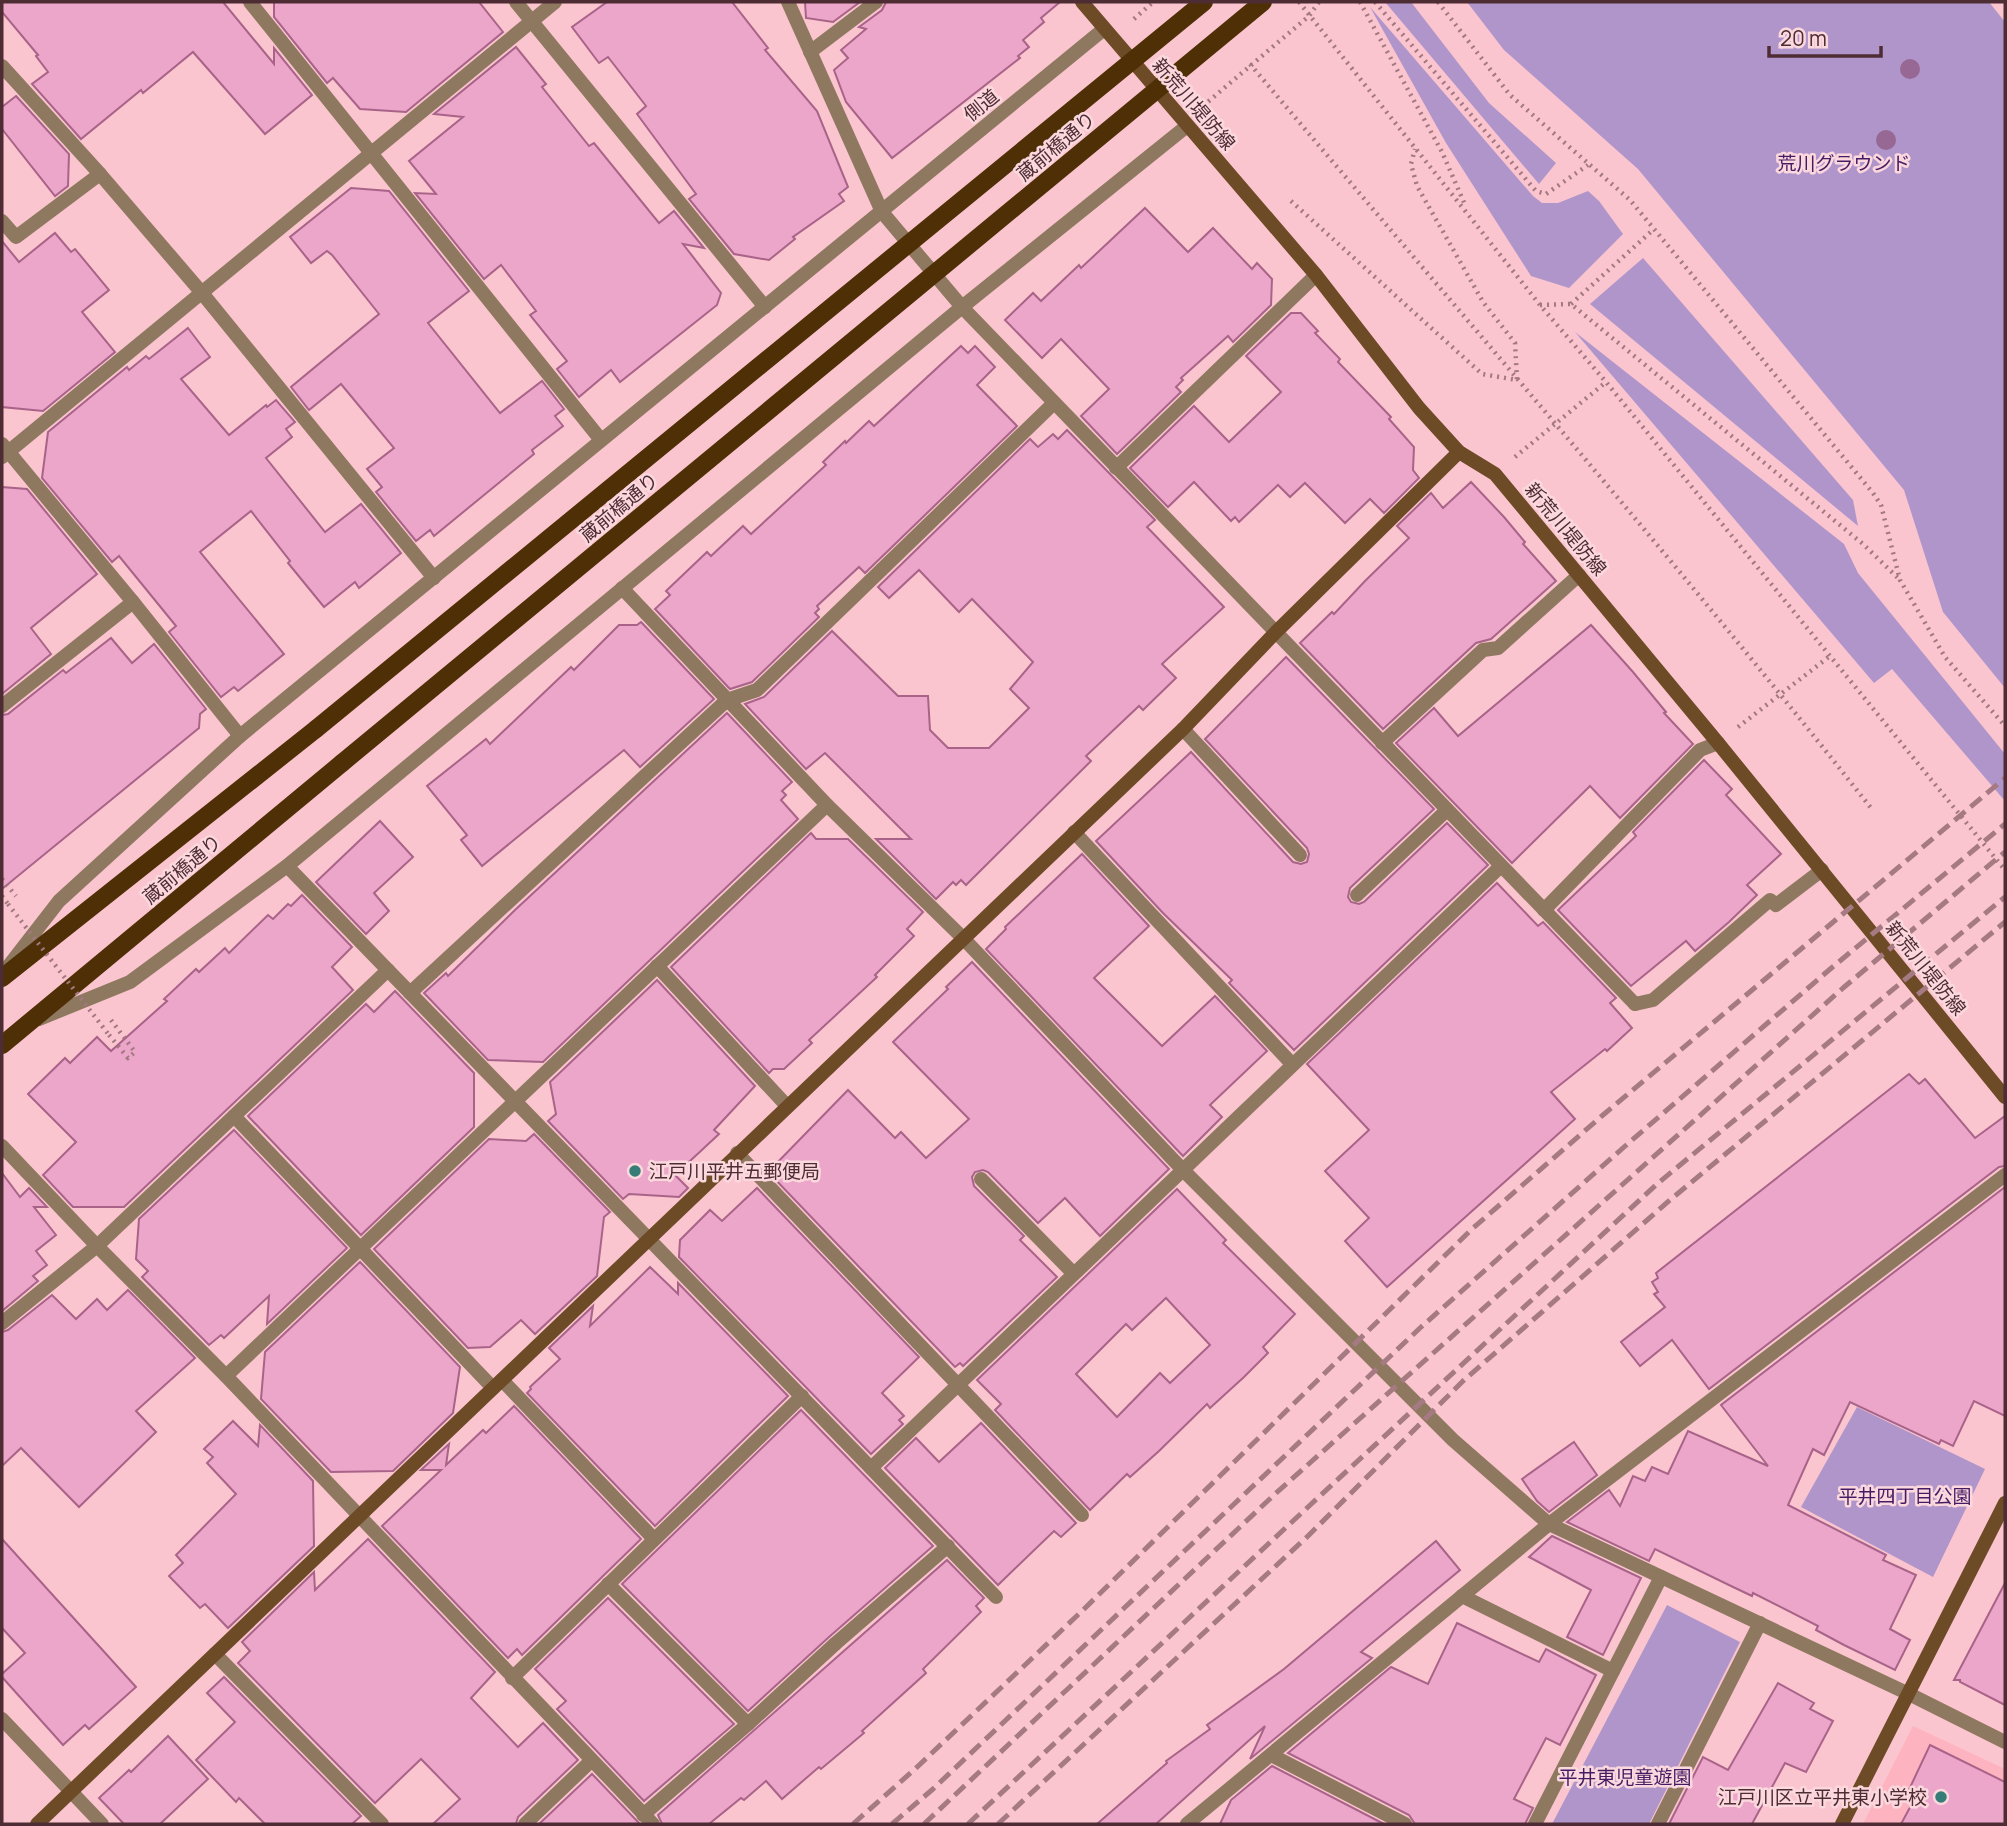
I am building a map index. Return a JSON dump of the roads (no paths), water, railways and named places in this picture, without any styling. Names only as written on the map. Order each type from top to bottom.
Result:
[{"type":"main road","name":"蔵前橋通り","points":[[2,976],[316,729],[1204,2]]},
{"type":"main road","name":"蔵前橋通り","points":[[2,1045],[1263,2]]},
{"type":"street","points":[[250,2],[601,440]]},
{"type":"street","points":[[516,2],[765,307]]},
{"type":"street","points":[[240,736],[133,602],[4,451],[202,293],[555,2]]},
{"type":"street","points":[[788,2],[882,212],[962,307],[1636,1004],[1653,1000],[1770,901],[1776,905],[1822,870]]},
{"type":"street","points":[[810,52],[876,2]]},
{"type":"street","name":"新荒川堤防線","points":[[1082,2],[1316,275],[1419,408],[1459,452],[1495,474],[1822,870],[2005,1097]]},
{"type":"street","name":"側道","points":[[2,976],[59,901],[240,736],[1104,29]]},
{"type":"street","points":[[2,66],[100,174],[202,293],[433,578]]},
{"type":"street","points":[[30,1022],[130,982],[287,866],[962,307],[1187,126]]},
{"type":"street","points":[[2,220],[16,237],[100,174]]},
{"type":"street","points":[[1116,468],[1316,275]]},
{"type":"street","points":[[410,993],[727,700],[757,690],[1054,403]]},
{"type":"street","points":[[37,1824],[1183,729],[1275,633],[1459,452]]},
{"type":"street","points":[[1382,743],[1483,650],[1498,648],[1579,575]]},
{"type":"street","points":[[622,587],[827,805],[963,938],[1182,1169],[1453,1440],[1549,1524],[2005,1742]]},
{"type":"street","points":[[2,706],[133,602]]},
{"type":"street","points":[[1183,729],[1300,855]]},
{"type":"street","points":[[1544,910],[1700,750],[1718,743]]},
{"type":"street","points":[[226,1376],[827,805]]},
{"type":"street","points":[[1357,895],[1447,810]]},
{"type":"street","points":[[1074,832],[1292,1064]]},
{"type":"street","points":[[287,866],[996,1597]]},
{"type":"street","points":[[871,1468],[1501,866]]},
{"type":"street","points":[[657,966],[787,1106]]},
{"type":"street","points":[[2,1323],[97,1246],[388,970]]},
{"type":"street","points":[[234,1116],[360,1249],[654,1539]]},
{"type":"street","points":[[2,1146],[226,1376],[358,1518],[648,1819],[835,1644],[947,1546]]},
{"type":"street","points":[[737,1153],[1082,1515]]},
{"type":"street","points":[[1187,1824],[1549,1524],[2005,1175]]},
{"type":"street","points":[[981,1179],[1073,1273]]},
{"type":"street","points":[[512,1678],[802,1396]]},
{"type":"street","points":[[1842,1824],[2005,1503]]},
{"type":"street","points":[[1535,1824],[1661,1577]]},
{"type":"street","points":[[608,1584],[748,1724]]},
{"type":"street","points":[[1462,1596],[1613,1671]]},
{"type":"street","points":[[1658,1824],[1760,1623]]},
{"type":"street","points":[[215,1654],[383,1824]]},
{"type":"street","points":[[2,1719],[102,1824]]},
{"type":"street","points":[[1271,1755],[1387,1820],[1405,1824]]},
{"type":"street","points":[[525,1824],[592,1761]]},
{"type":"railway","points":[[853,1824],[1082,1611],[1472,1229],[1603,1115],[2005,778]]},
{"type":"railway","points":[[892,1824],[933,1789],[1420,1328],[1829,970],[2005,824]]},
{"type":"railway","points":[[924,1824],[1275,1494],[1843,988],[2005,852]]},
{"type":"railway","points":[[968,1824],[1657,1184],[2005,897]]},
{"type":"railway","points":[[998,1824],[1308,1536],[1463,1381],[1670,1200],[2005,922]]},
{"type":"place","name":"江戸川平井五郵便局","points":[[635,1171]]},
{"type":"place","name":"江戸川区立平井東小学校","points":[[1941,1797]]},
{"type":"park label","name":"荒川グラウンド","points":[[1844,163]]},
{"type":"park label","name":"平井四丁目公園","points":[[1905,1496]]},
{"type":"park label","name":"平井東児童遊園","points":[[1625,1777]]}]
